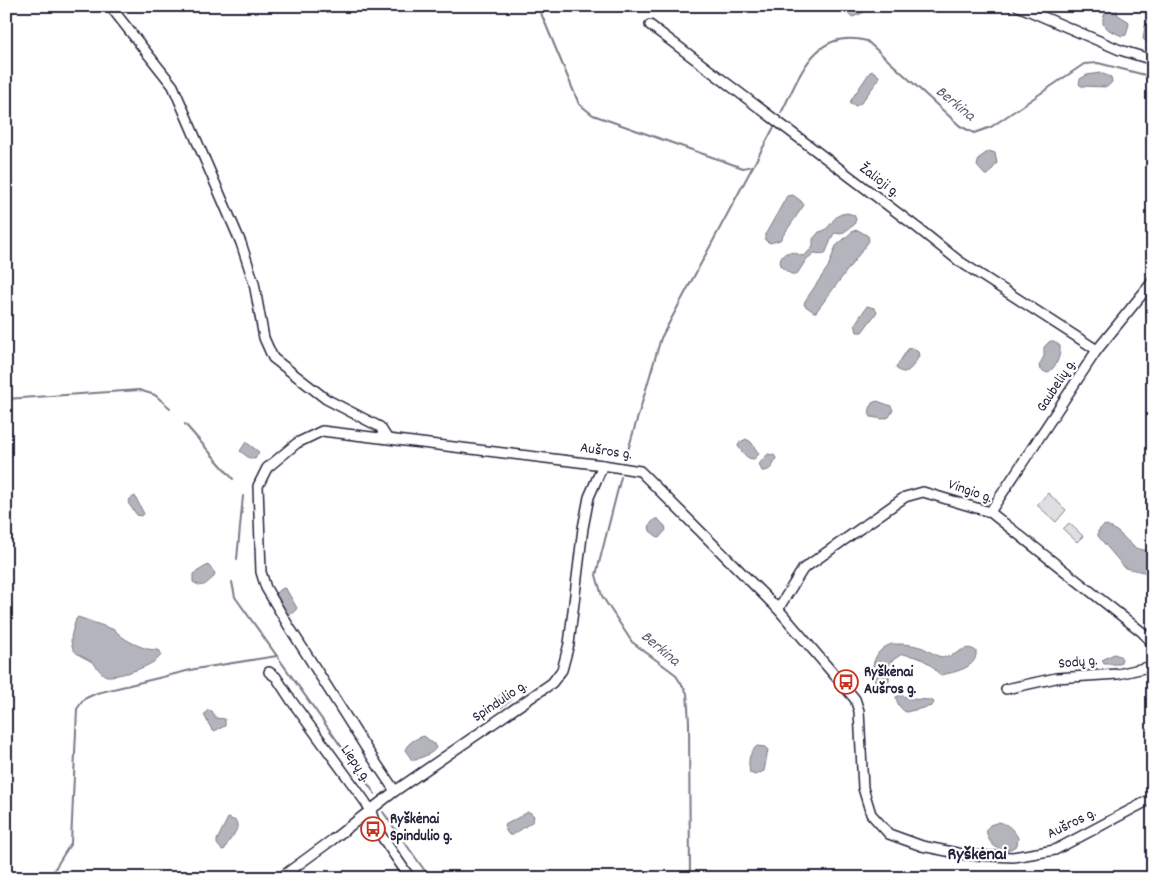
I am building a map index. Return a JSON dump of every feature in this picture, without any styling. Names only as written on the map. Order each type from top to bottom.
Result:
[{"type":"street","points":[[110,6],[173,86],[241,243],[254,283],[264,338],[273,358],[326,399],[380,427],[387,438]]},
{"type":"street","points":[[1018,6],[1120,50],[1153,60]]},
{"type":"street","name":"Žalioji g.","points":[[650,25],[959,261],[1097,350]]},
{"type":"street","name":"Gaubelių g.","points":[[990,512],[1097,350],[1153,280]]},
{"type":"street","name":"Aušros g.","points":[[395,791],[266,588],[261,572],[258,486],[267,468],[297,443],[322,430],[640,471],[778,609],[855,699],[859,711],[863,788],[871,814],[889,834],[922,846],[967,855],[1013,857],[1055,850],[1153,798]]},
{"type":"street","name":"Spindulio g.","points":[[280,878],[395,791],[552,683],[562,670],[569,644],[583,528],[590,497],[603,465]]},
{"type":"street","name":"Vingio g.","points":[[778,609],[803,569],[905,497],[923,492],[990,512],[1142,632],[1153,644]]},
{"type":"street","name":"Sodų g.","points":[[1006,689],[1056,678],[1118,674],[1153,666]]},
{"type":"street","name":"Liepų g.","points":[[269,672],[276,677],[370,809],[378,831],[410,878]]},
{"type":"shaded area","points":[[848,6],[872,6],[869,10],[853,17],[848,14]]},
{"type":"shaded area","points":[[1108,7],[1116,7],[1118,15],[1128,21],[1126,35],[1122,36],[1109,30],[1103,24],[1103,18]]},
{"type":"shaded area","points":[[1153,19],[1153,44],[1143,39],[1145,26]]},
{"type":"shaded area","points":[[873,71],[879,76],[879,79],[861,103],[856,106],[850,104],[870,72]]},
{"type":"shaded area","points":[[1100,73],[1111,77],[1112,82],[1107,87],[1081,86],[1079,84],[1080,79],[1087,75]]},
{"type":"shaded area","points":[[989,151],[995,153],[997,163],[988,175],[985,175],[977,166],[979,158]]},
{"type":"shaded area","points":[[793,195],[804,205],[780,240],[770,243],[765,240],[765,235],[787,196]]},
{"type":"shaded area","points":[[847,213],[854,215],[856,219],[854,225],[841,234],[835,233],[833,235],[825,254],[814,253],[806,260],[797,274],[791,274],[780,266],[781,258],[786,253],[805,255],[813,247],[813,239],[819,232],[824,231],[837,216]]},
{"type":"shaded area","points":[[858,230],[868,236],[869,241],[816,312],[814,312],[804,305],[805,301],[828,267],[836,246],[853,231]]},
{"type":"shaded area","points":[[867,306],[874,308],[877,312],[862,332],[857,332],[855,324]]},
{"type":"shaded area","points":[[1050,341],[1054,341],[1060,346],[1060,350],[1059,358],[1047,373],[1040,369],[1039,366],[1044,356],[1044,347]]},
{"type":"shaded area","points":[[913,348],[918,352],[919,356],[915,363],[904,372],[897,369],[896,367],[908,349]]},
{"type":"shaded area","points":[[877,401],[891,406],[893,410],[889,417],[883,419],[871,417],[869,412],[871,405]]},
{"type":"shaded area","points":[[746,439],[751,442],[759,454],[754,459],[746,456],[738,446],[739,443]]},
{"type":"shaded area","points":[[246,442],[259,452],[255,459],[249,458],[240,451]]},
{"type":"shaded area","points":[[768,454],[774,455],[775,461],[769,469],[762,471],[759,464]]},
{"type":"shaded area","points":[[1048,493],[1066,510],[1056,522],[1037,505]]},
{"type":"shaded area","points":[[135,496],[144,514],[141,516],[137,515],[128,503]]},
{"type":"shaded area","points":[[655,519],[658,519],[665,526],[666,530],[659,538],[650,531],[649,525]]},
{"type":"shaded area","points":[[1069,523],[1083,536],[1077,542],[1063,529]]},
{"type":"shaded area","points":[[1107,525],[1118,532],[1135,548],[1153,552],[1153,574],[1125,568],[1098,536],[1098,531]]},
{"type":"shaded area","points":[[208,565],[215,573],[214,577],[202,585],[193,582],[193,574]]},
{"type":"shaded area","points":[[283,588],[286,589],[297,608],[291,613],[286,614],[276,597],[276,593]]},
{"type":"shaded area","points":[[78,617],[115,630],[130,642],[144,648],[160,651],[161,655],[144,667],[128,673],[107,676],[73,649],[71,636]]},
{"type":"shaded area","points":[[892,644],[904,644],[923,648],[944,657],[968,648],[976,651],[976,657],[964,668],[941,675],[923,660],[902,654],[890,662],[889,682],[882,685],[871,677],[873,666],[879,652]]},
{"type":"shaded area","points":[[1114,654],[1122,659],[1120,664],[1104,664],[1102,660]]},
{"type":"shaded area","points":[[508,692],[512,700],[501,708],[497,705],[496,699],[502,693]]},
{"type":"shaded area","points":[[901,695],[911,699],[931,700],[934,702],[932,706],[906,712],[900,708],[896,699],[896,697]]},
{"type":"shaded area","points":[[208,710],[212,711],[216,718],[225,719],[225,726],[214,731],[212,730],[204,715]]},
{"type":"shaded area","points":[[424,736],[436,748],[427,755],[412,760],[405,750],[406,747]]},
{"type":"shaded area","points":[[757,746],[765,747],[768,750],[764,771],[755,775],[750,773],[749,761],[750,755]]},
{"type":"shaded area","points":[[528,812],[534,816],[533,821],[513,835],[509,835],[505,825]]},
{"type":"shaded area","points":[[228,818],[236,821],[237,828],[225,849],[222,850],[217,844],[217,840]]},
{"type":"shaded area","points":[[999,822],[1015,832],[1018,838],[1017,845],[1008,850],[999,849],[988,839],[987,829],[990,825]]},
{"type":"waterway","points":[[538,6],[579,104],[593,115],[743,168],[753,166]]},
{"type":"waterway","name":"Berkina","points":[[781,113],[795,84],[811,58],[821,48],[834,41],[849,39],[867,41],[960,126],[974,133],[991,127],[1084,64],[1098,63],[1153,77]]},
{"type":"waterway","name":"Berkina","points":[[626,457],[661,338],[774,127]]},
{"type":"waterway","points":[[6,399],[139,390],[155,395],[170,408]]},
{"type":"waterway","points":[[185,424],[233,479]]},
{"type":"waterway","name":"Berkina","points":[[621,477],[596,575],[602,596],[632,642],[675,674],[687,693],[689,722],[690,878]]},
{"type":"waterway","points":[[237,559],[243,496]]},
{"type":"waterway","points":[[232,582],[235,597],[375,794]]},
{"type":"waterway","points":[[49,878],[71,843],[77,709],[84,699],[97,693],[195,669],[277,656]]},
{"type":"waterway","points":[[383,812],[430,878]]},
{"type":"place","name":"Ryškėnai Aušros g.","points":[[846,682]]},
{"type":"place","name":"Ryškėnai Spindulio g.","points":[[373,829]]},
{"type":"district","name":"Ryškėnai","points":[[977,855]]}]
